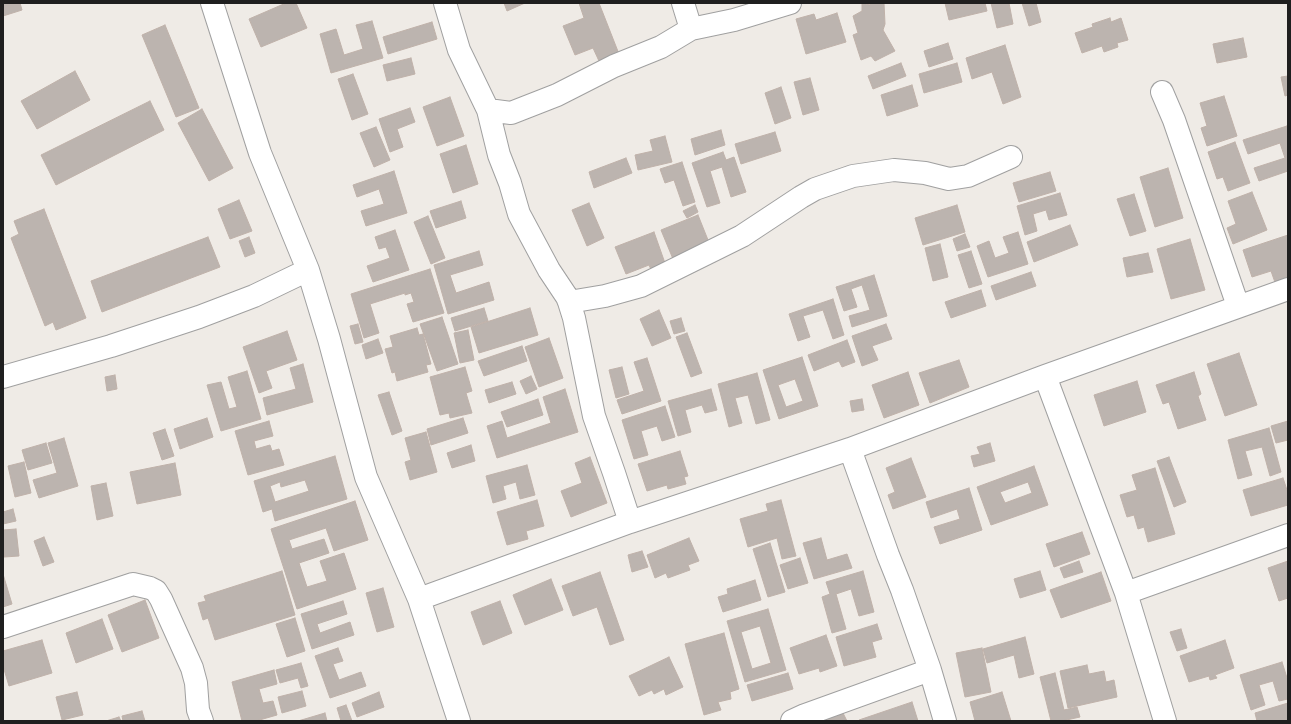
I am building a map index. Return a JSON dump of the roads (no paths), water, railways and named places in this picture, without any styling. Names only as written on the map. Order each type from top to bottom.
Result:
[{"type":"street","points":[[212,3],[260,153],[308,270],[329,339],[366,477],[419,599],[459,721]]},
{"type":"street","points":[[445,3],[459,50],[488,110],[499,154],[510,183],[519,214],[549,270],[569,302],[574,318],[594,416],[630,522]]},
{"type":"street","points":[[683,3],[691,29]]},
{"type":"street","points":[[488,110],[511,113],[551,97],[614,66],[661,47],[691,29],[734,20],[790,3]]},
{"type":"street","points":[[1162,92],[1174,120],[1238,306]]},
{"type":"street","points":[[569,302],[605,296],[641,286],[742,236],[815,189],[853,176],[894,170],[926,173],[949,179],[968,176],[1011,157]]},
{"type":"street","points":[[3,377],[111,346],[199,317],[254,296],[308,270]]},
{"type":"street","points":[[419,599],[630,522],[850,449],[1045,376],[1288,289]]},
{"type":"street","points":[[1045,376],[1126,593],[1164,721]]},
{"type":"street","points":[[850,449],[930,670],[945,721]]},
{"type":"street","points":[[1126,593],[1288,535]]},
{"type":"street","points":[[3,627],[133,584],[150,588],[156,591],[161,599],[192,668],[196,683],[198,710],[202,721]]},
{"type":"street","points":[[792,721],[930,670]]}]
